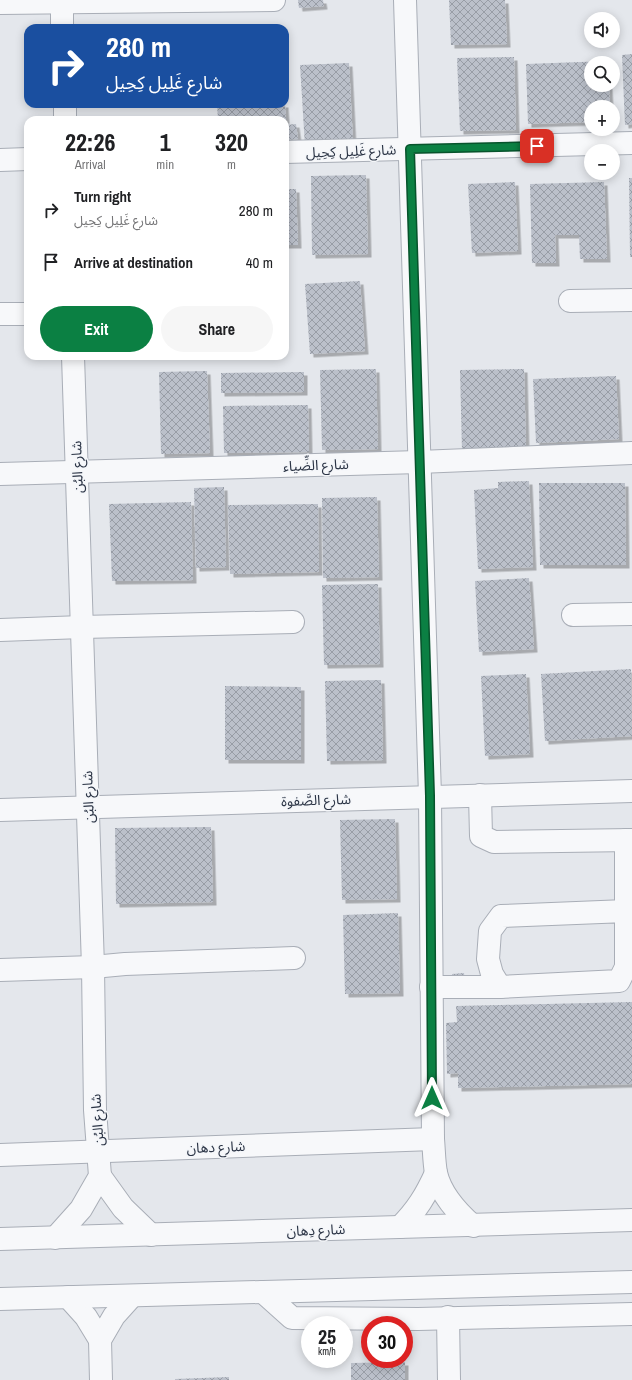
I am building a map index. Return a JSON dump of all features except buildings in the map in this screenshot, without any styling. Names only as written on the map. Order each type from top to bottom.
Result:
[{"type":"street","points":[[0,3],[62,1],[274,0]]},
{"type":"street","points":[[405,0],[430,796],[433,1138],[436,1173],[442,1189],[450,1203],[474,1226]]},
{"type":"street","points":[[62,1],[62,24]]},
{"type":"street","name":"شارع غَلِيل كِحِيل","points":[[289,152],[632,143]]},
{"type":"street","points":[[0,160],[24,159]]},
{"type":"street","points":[[570,301],[632,300]]},
{"type":"street","points":[[0,314],[24,314]]},
{"type":"street","name":"شارع البُن","points":[[73,360],[93,967],[95,1110],[100,1176]]},
{"type":"street","name":"شارع الضِّياء","points":[[0,474],[419,462],[632,453]]},
{"type":"street","points":[[573,615],[632,614]]},
{"type":"street","points":[[0,630],[293,622]]},
{"type":"street","name":"شارع الصَّفوة","points":[[0,810],[632,791]]},
{"type":"street","points":[[431,987],[500,987],[619,981],[626,967],[626,911],[629,840],[494,842],[481,836],[480,795]]},
{"type":"street","points":[[500,987],[492,974],[488,959],[490,931],[501,916],[626,911]]},
{"type":"street","points":[[0,970],[294,958]]},
{"type":"street","name":"شارع دهان","points":[[0,1155],[433,1138]]},
{"type":"street","points":[[400,1227],[421,1203],[436,1173]]},
{"type":"street","points":[[55,1238],[81,1209],[100,1176],[123,1208],[151,1234]]},
{"type":"street","name":"شارع دِهان","points":[[0,1239],[474,1226],[632,1220]]},
{"type":"street","points":[[0,1299],[632,1282]]},
{"type":"street","points":[[263,1292],[292,1318],[418,1318],[632,1314]]},
{"type":"street","points":[[100,1340],[114,1316],[132,1296]]},
{"type":"street","points":[[68,1297],[86,1317],[100,1340],[101,1380]]},
{"type":"street","points":[[448,1317],[449,1380]]},
{"type":"route","points":[[432,1098],[430,796],[410,149],[537,146]]}]
